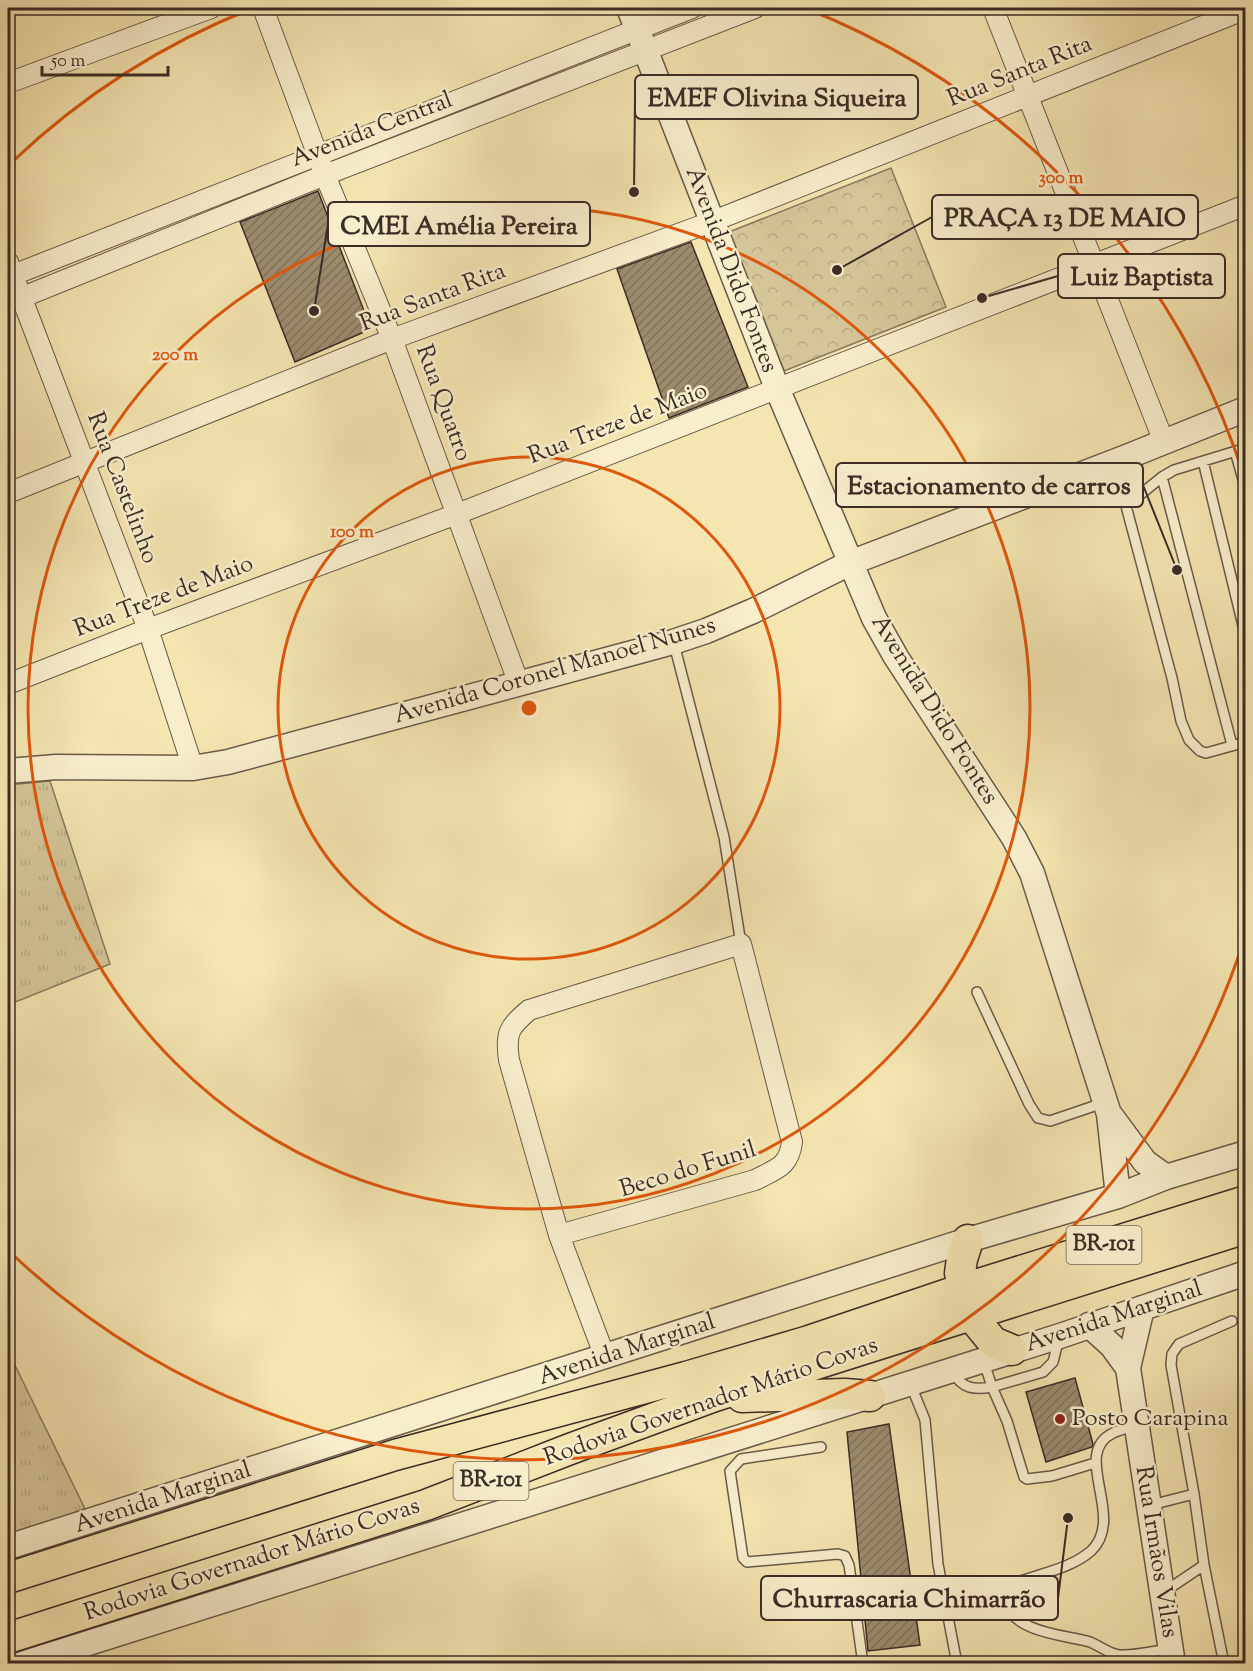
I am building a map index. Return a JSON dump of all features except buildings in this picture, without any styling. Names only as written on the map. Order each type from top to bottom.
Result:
[{"type":"main road","name":"Rodovia Governador Mário Covas","points":[[8,1638],[426,1505],[966,1302],[1245,1201]]},
{"type":"main road","name":"Rodovia Governador Mário Covas","points":[[8,1578],[395,1455],[686,1377],[808,1341],[1245,1228]]},
{"type":"main road","points":[[968,1240],[960,1273],[966,1302],[993,1342],[1012,1350]]},
{"type":"main road","points":[[715,1396],[762,1398],[845,1394],[870,1396]]},
{"type":"street","points":[[8,83],[211,8]]},
{"type":"street","name":"Rua Quatro","points":[[263,8],[325,175],[392,339],[519,684]]},
{"type":"street","name":"Avenida Central","points":[[9,272],[318,155],[692,8]]},
{"type":"street","name":"Avenida Central","points":[[14,300],[325,175],[637,29],[756,8]]},
{"type":"street","points":[[993,8],[1164,442]]},
{"type":"street","name":"Rua Santa Rita","points":[[8,493],[392,339],[711,222],[1245,9]]},
{"type":"street","name":"Avenida Dido Fontes","points":[[637,29],[777,388],[874,618],[896,657],[1014,838],[1032,873],[1107,1108],[1118,1196]]},
{"type":"street","name":"Rua Treze de Maio","points":[[8,684],[148,629],[457,514],[1245,205]]},
{"type":"street","name":"Rua Castelinho","points":[[9,272],[14,300],[85,463],[148,629],[193,768]]},
{"type":"street","name":"Avenida Coronel Manoel Nunes","points":[[8,771],[56,767],[193,768],[228,762],[673,642],[753,611],[850,563],[1245,409]]},
{"type":"street","points":[[605,1357],[560,1235],[509,1060],[507,1045],[509,1030],[529,1010],[741,944]]},
{"type":"street","name":"Beco do Funil","points":[[560,1235],[755,1180],[779,1168],[790,1156],[792,1142],[741,944]]},
{"type":"street","name":"Avenida Dido Fontes","points":[[1107,1108],[1146,1162],[1166,1177]]},
{"type":"street","name":"Avenida Marginal","points":[[8,1547],[968,1240],[1118,1196],[1166,1177],[1245,1154]]},
{"type":"street","name":"Avenida Marginal","points":[[22,1664],[1060,1336],[1245,1273]]},
{"type":"street","name":"Rua Irmãos Vilas","points":[[1142,1308],[1128,1368],[1171,1656]]},
{"type":"street","name":"Rua Irmãos Vilas","points":[[1089,1325],[1112,1346],[1128,1368]]},
{"type":"lane","points":[[1126,506],[1174,470],[1245,448]]},
{"type":"lane","points":[[1235,451],[1245,490]]},
{"type":"lane","points":[[1124,458],[1129,477],[1126,506],[1172,678],[1181,721],[1189,740],[1200,751],[1206,753],[1245,742]]},
{"type":"lane","points":[[1203,461],[1245,638]]},
{"type":"lane","points":[[1162,477],[1232,745]]},
{"type":"lane","name":"Beco do Funil","points":[[673,642],[724,837],[741,944]]},
{"type":"lane","points":[[977,992],[1029,1104],[1038,1118],[1050,1121],[1107,1108]]},
{"type":"lane","points":[[1224,1664],[1204,1565],[1171,1365],[1172,1354],[1179,1344],[1232,1321]]},
{"type":"lane","points":[[952,1370],[958,1381],[965,1387],[980,1389],[1043,1372],[1053,1362],[1060,1336]]},
{"type":"lane","points":[[983,1360],[1007,1421],[1024,1477],[1027,1479],[1052,1476],[1095,1463]]},
{"type":"lane","points":[[910,1383],[925,1420],[938,1564],[957,1664]]},
{"type":"lane","points":[[1137,1425],[1113,1433],[1098,1447],[1095,1463],[1104,1518],[1102,1532],[1096,1545],[1089,1552],[1069,1563],[1011,1585],[1005,1595],[1008,1608],[1018,1619],[1033,1628],[1095,1644],[1120,1655],[1171,1656]]},
{"type":"lane","points":[[820,1447],[741,1459],[734,1464],[730,1471],[743,1558],[747,1562],[838,1554],[845,1556],[849,1565],[863,1664]]},
{"type":"lane","points":[[1149,1506],[1194,1494]]},
{"type":"lane","points":[[1162,1593],[1204,1565]]},
{"type":"green space","points":[[891,168],[946,307],[784,371],[729,232]]},
{"type":"green space","points":[[50,781],[110,964],[8,1005],[8,785]]},
{"type":"green space","points":[[8,1351],[89,1517],[8,1542]]},
{"type":"place","name":"EMEF Olivina Siqueira","points":[[634,192]]},
{"type":"place","name":"PRAÇA 13 DE MAIO","points":[[837,270]]},
{"type":"place","name":"Luiz Baptista","points":[[982,298]]},
{"type":"place","name":"CMEI Amélia Pereira","points":[[314,311]]},
{"type":"place","name":"Estacionamento de carros","points":[[1177,570]]},
{"type":"place","name":"Posto Carapina","points":[[1060,1419]]},
{"type":"place","name":"Churrascaria Chimarrão","points":[[1068,1518]]}]
